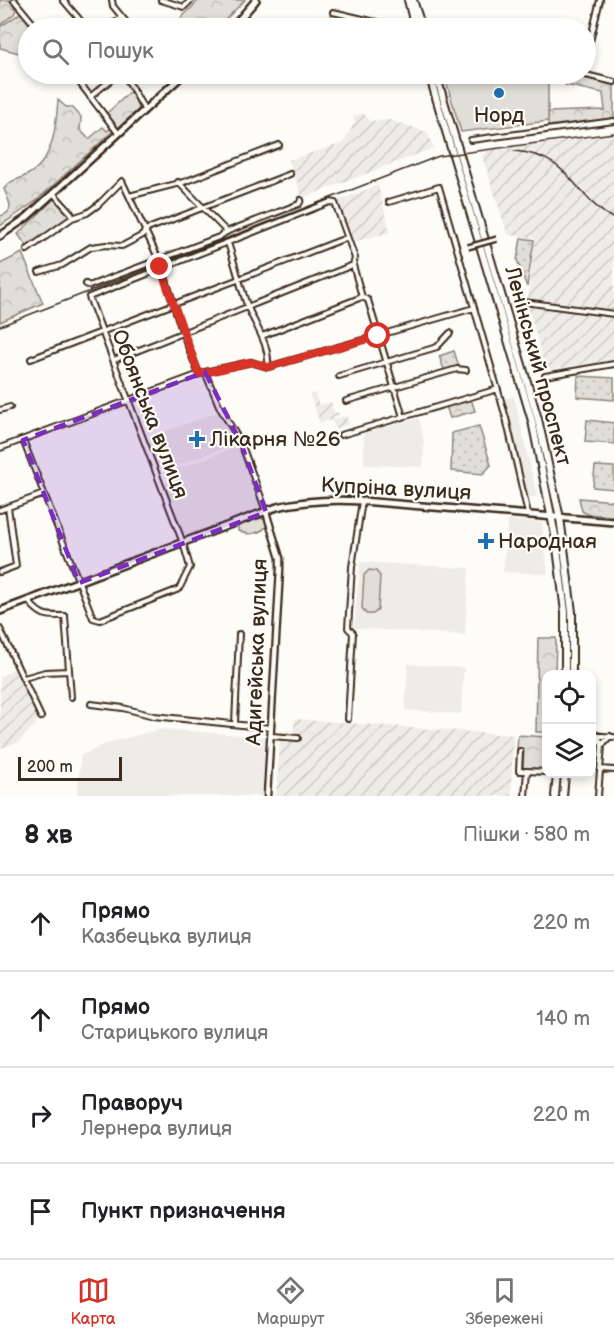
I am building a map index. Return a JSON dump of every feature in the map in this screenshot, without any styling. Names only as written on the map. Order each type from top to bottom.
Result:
[{"type":"main road","points":[[241,18],[256,0]]},
{"type":"main road","points":[[408,0],[412,18]]},
{"type":"main road","points":[[413,0],[419,18]]},
{"type":"main road","points":[[0,236],[26,218],[173,84]]},
{"type":"main road","name":"Ленінський проспект","points":[[432,84],[532,421],[552,517],[565,612],[565,670]]},
{"type":"main road","name":"Ленінський проспект","points":[[439,84],[538,419],[560,518],[572,612],[572,670]]},
{"type":"main road","name":"Купріна вулиця","points":[[0,611],[266,512],[290,504],[323,499],[614,522]]},
{"type":"main road","points":[[555,796],[556,778]]},
{"type":"main road","points":[[563,796],[565,778]]},
{"type":"street","points":[[14,0],[29,18]]},
{"type":"street","points":[[63,0],[78,18]]},
{"type":"street","points":[[112,0],[113,6],[121,17]]},
{"type":"street","points":[[161,0],[184,7],[191,0]]},
{"type":"street","points":[[595,18],[600,0]]},
{"type":"street","points":[[333,12],[358,18]]},
{"type":"street","points":[[596,78],[614,82]]},
{"type":"street","points":[[80,84],[118,133]]},
{"type":"street","points":[[90,97],[106,84]]},
{"type":"street","points":[[130,84],[144,109]]},
{"type":"street","points":[[471,140],[614,121]]},
{"type":"street","points":[[129,196],[192,179],[279,145]]},
{"type":"street","points":[[39,272],[62,265],[92,247],[122,246],[143,235],[145,230],[290,174]]},
{"type":"street","points":[[27,250],[72,218],[87,213],[122,181],[159,260]]},
{"type":"street","points":[[178,182],[227,232]]},
{"type":"street","points":[[389,202],[439,188],[498,389],[528,514]]},
{"type":"street","points":[[53,192],[71,213],[72,218]]},
{"type":"street","points":[[86,284],[89,286],[219,237],[299,204],[301,200]]},
{"type":"street","points":[[199,374],[161,267],[333,202],[355,258],[353,265],[362,297],[368,300],[403,417]]},
{"type":"street","points":[[31,359],[346,238]]},
{"type":"street","points":[[468,248],[497,239]]},
{"type":"street","points":[[228,243],[248,307],[262,336],[268,367]]},
{"type":"street","points":[[114,360],[353,265]]},
{"type":"street","name":"Обоянська вулиця","points":[[161,267],[89,297],[183,543]]},
{"type":"street","points":[[262,336],[362,297]]},
{"type":"street","points":[[524,302],[614,314]]},
{"type":"street","points":[[0,448],[205,372],[251,362],[268,367],[474,308]]},
{"type":"street","points":[[339,376],[437,347],[450,333]]},
{"type":"street","points":[[546,376],[614,364]]},
{"type":"street","points":[[346,402],[456,369],[466,370]]},
{"type":"street","points":[[205,372],[220,408],[241,443],[266,512]]},
{"type":"street","points":[[341,435],[498,389]]},
{"type":"street","points":[[0,410],[9,407]]},
{"type":"street","points":[[23,440],[93,618],[100,620],[179,590],[190,567],[183,543]]},
{"type":"street","points":[[0,510],[44,494]]},
{"type":"street","points":[[348,718],[353,633],[348,628],[352,567],[363,501]]},
{"type":"street","points":[[0,572],[16,566],[8,507]]},
{"type":"street","name":"Адигейська вулиця","points":[[266,512],[280,558],[267,796]]},
{"type":"street","points":[[29,602],[38,613],[45,616],[65,616],[71,697]]},
{"type":"street","points":[[0,629],[41,717]]},
{"type":"street","points":[[235,724],[239,634]]},
{"type":"street","points":[[24,678],[45,672],[69,671]]},
{"type":"street","points":[[92,704],[123,708],[154,716],[271,728]]},
{"type":"street","points":[[596,735],[612,736]]},
{"type":"street","points":[[270,736],[298,738]]},
{"type":"street","points":[[598,796],[602,745],[612,736]]},
{"type":"street","points":[[596,738],[602,745]]},
{"type":"street","points":[[520,751],[519,771],[542,772]]},
{"type":"street","points":[[600,769],[614,770]]},
{"type":"street","points":[[525,796],[527,771]]},
{"type":"highlighted area","points":[[205,372],[241,443],[266,512],[79,583],[23,440]]},
{"type":"shaded area","points":[[363,113],[370,121],[391,120],[427,132],[434,148],[302,198],[289,160],[343,143],[355,122],[353,116]]},
{"type":"shaded area","points":[[614,134],[614,313],[528,299],[535,238],[508,235],[482,156],[489,150]]},
{"type":"shaded area","points":[[378,185],[390,232],[350,243],[336,202]]},
{"type":"shaded area","points":[[528,306],[614,317],[614,360],[546,370]]},
{"type":"shaded area","points":[[315,393],[319,405],[331,402],[334,413],[338,412],[339,416],[333,420],[346,416],[349,424],[336,429],[331,420],[320,423],[310,395]]},
{"type":"shaded area","points":[[514,396],[537,496],[527,498],[504,399]]},
{"type":"shaded area","name":"Лікарня №26","points":[[221,411],[233,444],[174,467],[161,433]]},
{"type":"shaded area","points":[[419,418],[424,442],[423,467],[364,465],[364,433]]},
{"type":"shaded area","points":[[239,446],[261,508],[182,537],[163,484],[177,479],[174,470]]},
{"type":"shaded area","points":[[508,520],[542,522],[548,574],[503,572]]},
{"type":"shaded area","points":[[360,562],[469,568],[465,635],[354,628]]},
{"type":"shaded area","points":[[408,664],[464,668],[461,714],[405,710]]},
{"type":"shaded area","points":[[16,667],[37,717],[36,724],[18,743],[0,748],[0,677]]},
{"type":"shaded area","points":[[295,719],[513,735],[511,796],[276,796],[281,731],[293,732]]},
{"type":"shaded area","points":[[161,729],[265,737],[262,796],[77,796],[81,755],[111,742]]},
{"type":"green space","points":[[0,0],[9,0],[16,10],[0,25]]},
{"type":"green space","points":[[199,0],[245,0],[227,18],[181,18]]},
{"type":"green space","points":[[21,13],[26,18],[18,18],[18,53],[0,48],[0,27]]},
{"type":"green space","points":[[596,81],[614,85],[614,118],[548,126],[548,112],[605,110],[603,93],[565,85],[596,84]]},
{"type":"green space","name":"Норд","points":[[447,84],[548,84],[548,121],[461,132]]},
{"type":"green space","points":[[131,91],[139,109],[118,128],[107,113]]},
{"type":"green space","points":[[58,100],[66,107],[72,107],[81,117],[80,130],[89,139],[103,127],[107,131],[110,129],[113,131],[36,201],[0,226],[0,216],[10,209],[4,189],[12,181],[36,169],[48,152],[52,142]]},
{"type":"green space","points":[[55,198],[69,214],[67,219],[27,247],[18,234]]},
{"type":"green space","points":[[521,238],[534,240],[527,287],[517,260]]},
{"type":"green space","points":[[22,253],[43,303],[0,322],[0,264]]},
{"type":"green space","points":[[454,351],[459,367],[445,372],[439,356]]},
{"type":"green space","points":[[578,376],[614,378],[614,400],[577,397]]},
{"type":"green space","points":[[471,399],[475,411],[450,418],[446,406]]},
{"type":"green space","points":[[587,420],[614,423],[614,444],[585,442]]},
{"type":"green space","points":[[479,426],[491,465],[483,474],[451,471],[452,433]]},
{"type":"green space","points":[[595,466],[614,467],[614,489],[593,487]]},
{"type":"green space","points":[[579,498],[614,501],[614,516],[587,514],[582,511]]},
{"type":"green space","points":[[261,518],[268,524],[259,532],[250,534],[238,531],[238,526]]},
{"type":"green space","points":[[369,570],[376,571],[380,576],[378,610],[373,614],[366,614],[362,608],[364,575]]},
{"type":"green space","points":[[538,638],[556,638],[555,670],[542,670],[542,732],[536,732]]},
{"type":"green space","points":[[518,735],[542,737],[542,769],[523,768],[524,751],[517,749]]},
{"type":"railway","points":[[0,326],[439,156],[614,133]]},
{"type":"railway","points":[[514,151],[534,154],[549,160],[570,178],[600,210],[614,219]]},
{"type":"place","name":"Норд","points":[[499,93]]},
{"type":"place","name":"Лікарня №26","points":[[197,439]]},
{"type":"place","name":"Народная","points":[[486,541]]},
{"type":"route","points":[[160,267],[199,374],[251,362],[268,367],[378,336]]}]
